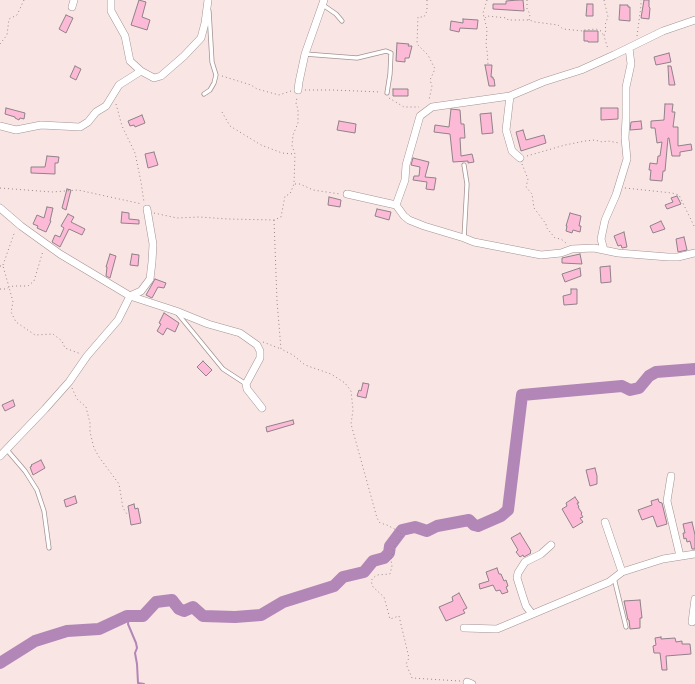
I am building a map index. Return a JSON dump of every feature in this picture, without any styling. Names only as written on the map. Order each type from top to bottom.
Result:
[{"type":"street","points":[[72,7],[74,0]]},
{"type":"street","points":[[111,0],[111,11],[126,36],[130,61],[141,71],[154,78],[161,76],[184,56],[201,38],[209,2]]},
{"type":"street","points":[[298,90],[305,54],[323,2]]},
{"type":"street","points":[[396,205],[404,180],[406,165],[420,116],[432,107],[510,96],[543,82],[581,70],[669,28],[695,20]]},
{"type":"street","points":[[604,250],[601,239],[605,220],[627,159],[624,138],[626,118],[626,87],[631,64],[629,48]]},
{"type":"street","points":[[0,126],[16,130],[40,125],[80,127],[88,122],[96,112],[106,106],[119,86],[141,71]]},
{"type":"street","points":[[510,96],[506,130],[512,151],[520,158]]},
{"type":"street","points":[[347,194],[396,205],[404,216],[416,223],[441,232],[474,242],[541,255],[594,248],[618,253],[668,257],[678,257],[695,253]]},
{"type":"street","points":[[0,456],[70,382],[87,356],[118,320],[130,296],[141,291],[150,279],[153,244],[146,207]]},
{"type":"street","points":[[0,208],[16,222],[60,254],[130,296],[176,311],[208,324],[240,333],[257,345],[260,351],[260,358],[246,384],[247,389],[262,408]]},
{"type":"street","points":[[671,476],[667,501],[680,556]]},
{"type":"street","points":[[605,522],[622,572]]},
{"type":"street","points":[[532,614],[526,606],[517,578],[518,573],[525,562],[540,554],[550,545]]},
{"type":"street","points":[[464,628],[497,629],[609,582],[622,572],[663,559],[695,554]]},
{"type":"street","points":[[692,622],[695,600]]},
{"type":"lane","points":[[204,94],[210,90],[214,83],[216,74],[212,62],[209,2]]},
{"type":"lane","points":[[323,2],[342,21]]},
{"type":"lane","points":[[305,54],[357,58],[386,51],[391,53],[387,93]]},
{"type":"lane","points":[[464,165],[467,184],[464,238]]},
{"type":"lane","points":[[176,311],[223,369],[246,384]]},
{"type":"lane","points":[[7,450],[25,471],[37,490],[44,511],[49,548]]},
{"type":"lane","points":[[614,578],[626,627]]},
{"type":"path","points":[[0,44],[7,35],[9,19],[17,14],[24,0]]},
{"type":"path","points":[[427,0],[427,11],[424,17],[418,17],[416,44],[428,55],[435,69],[430,80],[432,86],[429,105],[432,107]]},
{"type":"path","points":[[487,0],[483,14],[487,29],[486,46],[488,64]]},
{"type":"path","points":[[527,0],[527,10],[530,14],[529,20]]},
{"type":"path","points":[[604,0],[608,17],[605,25],[606,30],[604,36]]},
{"type":"path","points":[[636,44],[641,0]]},
{"type":"path","points":[[485,18],[487,16],[507,18],[508,20],[529,20],[558,25],[563,30],[583,31],[596,29],[601,31],[608,49],[614,55]]},
{"type":"path","points":[[216,74],[279,95],[285,92],[298,90],[387,93],[390,99],[404,107],[432,107]]},
{"type":"path","points":[[0,188],[52,192],[78,190],[146,207],[153,212],[177,218],[199,217],[274,220],[282,217],[285,196],[290,194],[294,184],[295,154],[292,146],[298,123],[298,109],[296,104],[298,90]]},
{"type":"path","points":[[113,96],[122,126],[135,153],[146,207]]},
{"type":"path","points":[[222,112],[230,126],[261,145],[282,153],[295,154]]},
{"type":"path","points":[[572,250],[561,239],[555,238],[534,208],[532,194],[526,187],[528,179],[520,158],[532,153],[565,145],[595,140],[619,143],[622,142],[624,138]]},
{"type":"path","points":[[294,184],[300,184],[313,190],[347,194]]},
{"type":"path","points":[[618,187],[679,195],[695,228]]},
{"type":"path","points":[[274,220],[277,301],[281,349]]},
{"type":"path","points":[[16,222],[13,237],[3,266],[13,302],[11,312],[16,322],[36,335],[53,334],[62,341],[65,348],[87,356]]},
{"type":"path","points":[[0,289],[6,289],[14,286],[28,286],[34,281],[46,243]]},
{"type":"path","points":[[260,341],[293,355],[305,365],[331,374],[344,383],[351,392],[353,410],[351,424],[377,518],[380,523],[400,532],[402,536],[394,548],[390,574],[377,575],[373,578],[371,581],[373,587],[384,597],[390,619],[399,616],[410,658],[406,664],[412,678],[470,683]]},
{"type":"path","points":[[70,382],[77,399],[86,407],[94,448],[119,484],[123,508],[127,514]]},
{"type":"building","points":[[139,0],[146,2],[142,17],[150,20],[147,30],[131,25]]},
{"type":"building","points":[[523,0],[524,11],[493,9],[493,4],[506,4],[506,1]]},
{"type":"building","points":[[644,0],[649,0],[649,19],[641,18]]},
{"type":"building","points":[[587,4],[593,4],[593,16],[586,16]]},
{"type":"building","points":[[620,5],[628,5],[628,7],[630,7],[630,21],[619,20]]},
{"type":"building","points":[[66,15],[73,18],[66,33],[59,29]]},
{"type":"building","points":[[463,19],[478,20],[477,29],[460,28],[459,32],[450,30],[451,21],[463,23]]},
{"type":"building","points":[[584,31],[598,31],[598,42],[584,41]]},
{"type":"building","points":[[397,43],[409,44],[408,46],[412,46],[409,58],[405,58],[405,62],[396,61]]},
{"type":"building","points":[[669,53],[671,62],[656,65],[654,57]]},
{"type":"building","points":[[485,65],[492,65],[491,77],[494,79],[495,86],[489,86]]},
{"type":"building","points":[[75,66],[81,69],[76,80],[70,77]]},
{"type":"building","points":[[668,66],[671,66],[675,85],[669,85]]},
{"type":"building","points":[[393,89],[408,89],[408,96],[393,96]]},
{"type":"building","points":[[665,104],[673,104],[672,112],[675,112],[673,127],[678,127],[678,146],[691,144],[692,150],[680,152],[680,156],[672,156],[668,138],[665,171],[663,171],[662,181],[650,180],[650,163],[657,164],[662,142],[657,143],[655,128],[651,128],[651,121],[664,120]]},
{"type":"building","points":[[6,108],[25,113],[24,119],[20,118],[19,120],[5,114]]},
{"type":"building","points":[[601,108],[618,108],[618,119],[601,120]]},
{"type":"building","points":[[451,109],[460,110],[461,124],[464,124],[465,138],[460,138],[461,156],[472,154],[474,162],[453,162],[450,134],[434,132],[435,125],[449,127]]},
{"type":"building","points":[[491,113],[493,133],[482,134],[480,114]]},
{"type":"building","points":[[142,115],[145,123],[135,127],[134,125],[130,126],[128,121]]},
{"type":"building","points":[[339,121],[356,124],[355,133],[337,130]]},
{"type":"building","points":[[641,121],[642,129],[630,130],[631,122]]},
{"type":"building","points":[[523,130],[526,140],[544,135],[546,143],[521,151],[516,132]]},
{"type":"building","points":[[154,152],[158,165],[148,168],[145,154]]},
{"type":"building","points":[[47,156],[59,157],[58,163],[55,163],[55,174],[31,173],[31,167],[45,167]]},
{"type":"building","points":[[413,158],[429,162],[425,177],[436,178],[434,190],[426,189],[427,182],[413,180],[414,176],[419,176],[420,167],[411,165]]},
{"type":"building","points":[[67,189],[71,190],[66,210],[62,208]]},
{"type":"building","points":[[677,196],[681,204],[667,209],[665,205],[673,202],[671,198]]},
{"type":"building","points":[[329,197],[341,200],[340,207],[328,205]]},
{"type":"building","points":[[47,207],[53,208],[51,221],[46,232],[37,228],[38,226],[33,224],[37,215],[44,218]]},
{"type":"building","points":[[377,209],[391,212],[389,220],[375,216]]},
{"type":"building","points":[[122,212],[129,213],[129,219],[139,220],[139,224],[121,223]]},
{"type":"building","points":[[570,213],[581,216],[579,226],[581,226],[580,232],[573,230],[572,233],[566,231]]},
{"type":"building","points":[[68,214],[74,217],[71,222],[85,229],[82,235],[69,229],[60,247],[52,242],[55,235],[60,237],[64,228],[61,226]]},
{"type":"building","points":[[661,221],[665,229],[653,233],[650,226]]},
{"type":"building","points":[[624,232],[627,247],[622,248],[621,245],[618,246],[614,236]]},
{"type":"building","points":[[684,237],[687,250],[678,252],[676,239]]},
{"type":"building","points":[[110,254],[116,256],[110,278],[106,276],[106,267]]},
{"type":"building","points":[[132,254],[139,255],[138,266],[130,265]]},
{"type":"building","points":[[580,254],[582,264],[562,263],[562,258]]},
{"type":"building","points":[[610,266],[611,282],[601,283],[600,267]]},
{"type":"building","points":[[580,268],[581,276],[565,282],[562,274]]},
{"type":"building","points":[[155,279],[166,283],[164,288],[158,287],[152,298],[146,295]]},
{"type":"building","points":[[571,289],[577,289],[577,304],[564,305],[563,296],[571,294]]},
{"type":"building","points":[[164,313],[179,323],[175,332],[167,328],[163,335],[157,331]]},
{"type":"building","points":[[203,361],[212,370],[206,376],[197,367]]},
{"type":"building","points":[[363,383],[369,384],[366,398],[357,396],[359,390],[361,391]]},
{"type":"building","points":[[13,400],[15,406],[5,411],[2,405]]},
{"type":"building","points":[[293,420],[294,424],[267,432],[266,427]]},
{"type":"building","points":[[41,460],[45,468],[33,475],[30,467],[32,466],[31,465]]},
{"type":"building","points":[[595,468],[597,484],[590,486],[586,470]]},
{"type":"building","points":[[75,496],[77,503],[66,507],[64,500]]},
{"type":"building","points":[[575,497],[579,503],[577,503],[578,507],[583,517],[580,518],[583,522],[573,528],[562,509],[567,506],[566,503]]},
{"type":"building","points":[[658,499],[659,502],[662,503],[667,524],[657,527],[653,516],[642,520],[638,510],[652,505],[651,501]]},
{"type":"building","points":[[134,504],[135,509],[138,508],[141,523],[131,525],[128,506]]},
{"type":"building","points":[[692,522],[695,535],[695,549],[692,549],[690,541],[687,542],[686,538],[684,539],[683,533],[685,533],[683,524]]},
{"type":"building","points":[[520,533],[531,551],[531,553],[524,557],[523,555],[520,557],[516,552],[518,550],[511,538]]},
{"type":"building","points":[[497,568],[504,581],[506,580],[508,592],[502,594],[500,590],[496,591],[493,585],[480,589],[479,584],[489,581],[486,572]]},
{"type":"building","points":[[459,593],[467,608],[463,610],[465,613],[446,621],[439,607],[453,601],[452,597]]},
{"type":"building","points":[[640,600],[642,618],[640,618],[640,628],[630,629],[624,601]]},
{"type":"building","points":[[661,637],[661,639],[675,638],[676,642],[682,641],[682,644],[690,644],[691,654],[666,656],[667,670],[662,670],[660,653],[654,653],[653,646],[656,645],[655,638]]},
{"type":"waterway","points":[[0,663],[35,641],[67,631],[99,629],[127,616],[143,616],[156,602],[172,600],[179,609],[184,611],[193,607],[203,616],[235,617],[261,615],[283,602],[334,586],[343,577],[364,572],[373,561],[384,558],[389,553],[390,546],[402,530],[415,527],[427,531],[437,526],[469,520],[474,525],[478,526],[501,516],[508,510],[522,395],[622,386],[630,390],[639,388],[649,376],[656,372],[695,369]]},
{"type":"waterway","points":[[129,616],[128,624],[137,648],[135,653],[138,683],[144,684]]}]
